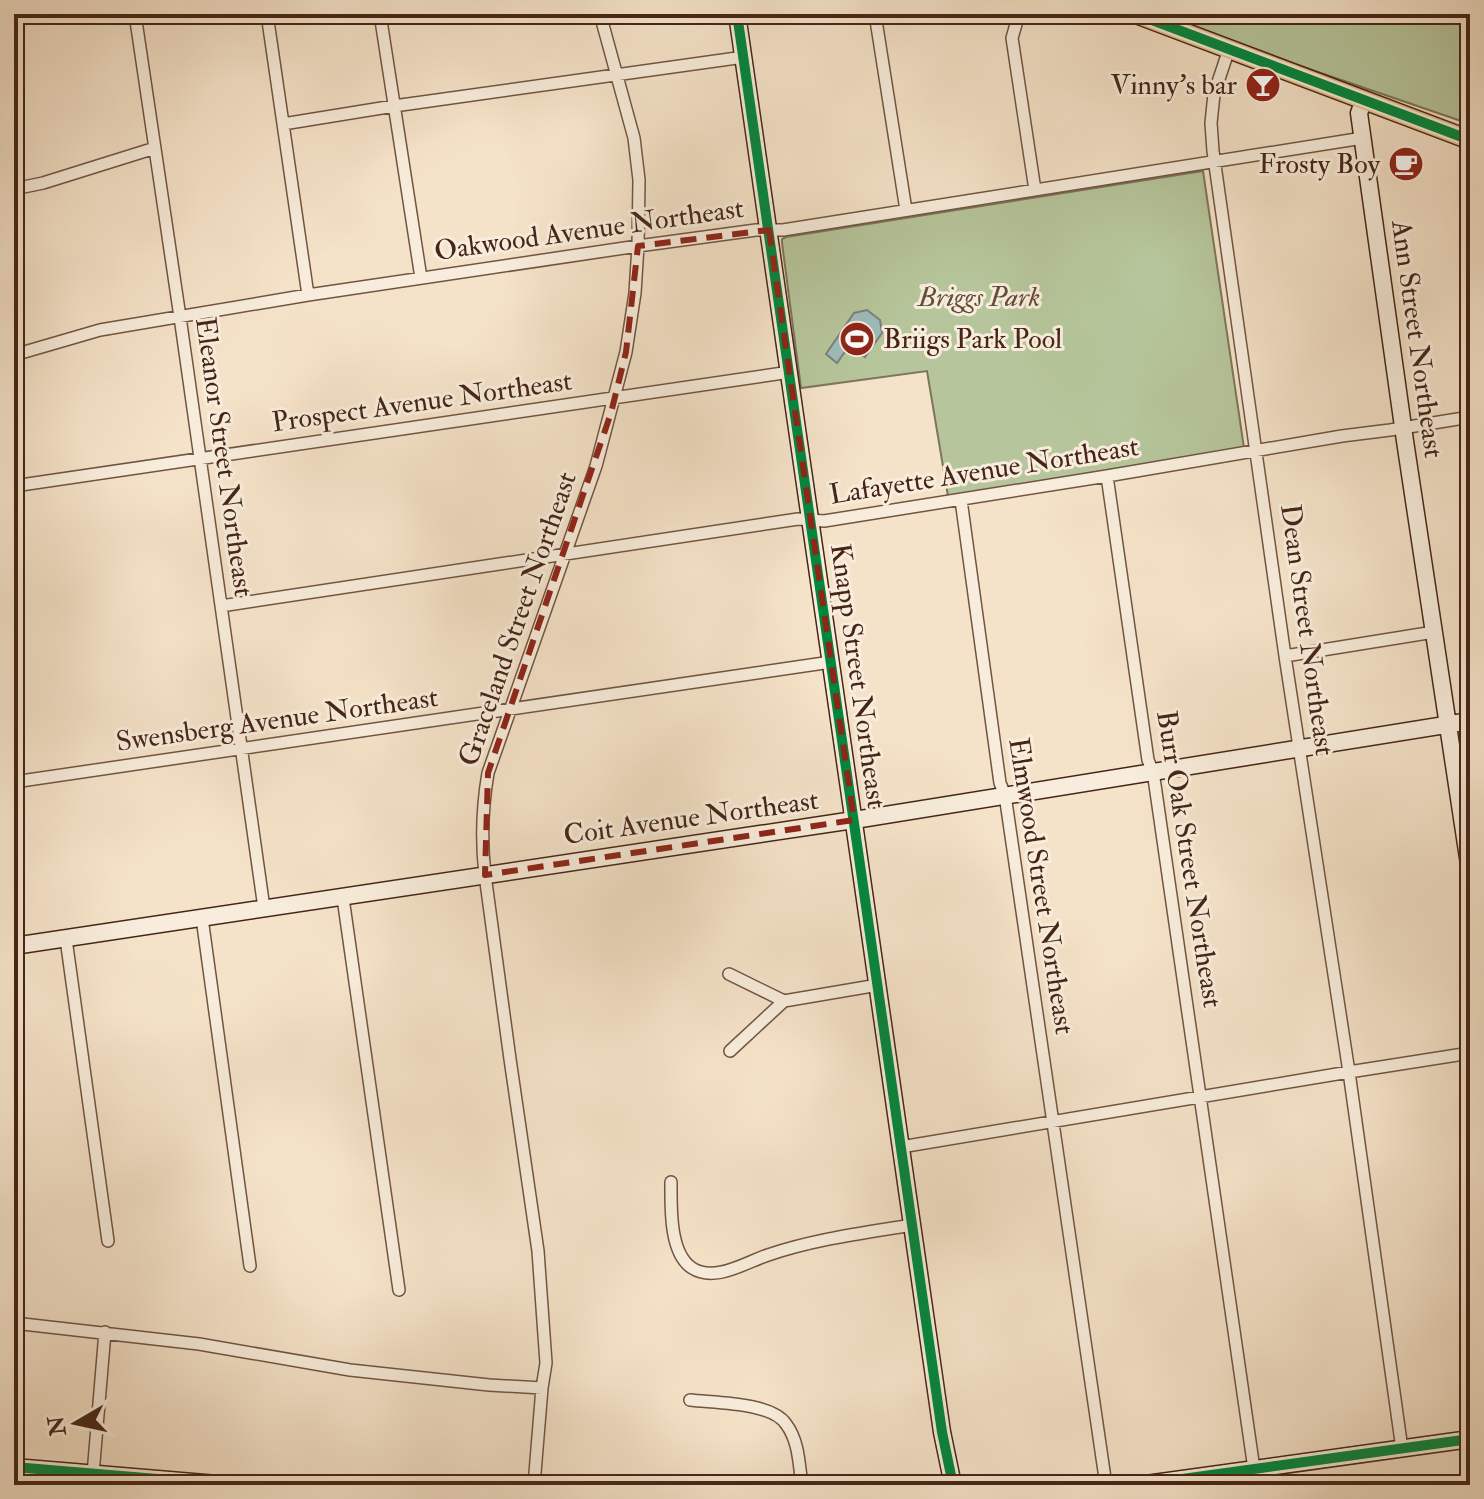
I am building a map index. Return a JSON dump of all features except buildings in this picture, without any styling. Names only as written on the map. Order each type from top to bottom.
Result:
[{"type":"main road","points":[[1136,14],[1470,140]]},
{"type":"street","name":"Eleanor Street Northeast","points":[[135,14],[264,908]]},
{"type":"street","points":[[267,14],[308,295]]},
{"type":"street","points":[[380,14],[421,278]]},
{"type":"street","name":"Graceland Street Northeast","points":[[534,1485],[546,1363],[538,1251],[485,875],[482,818],[488,773],[596,466],[615,399],[635,293],[639,180],[634,138],[600,14]]},
{"type":"street","name":"Knapp Street Northeast","points":[[737,14],[944,1447]]},
{"type":"street","points":[[875,14],[906,210]]},
{"type":"street","points":[[1019,14],[1012,38],[1035,190]]},
{"type":"street","name":"Dean Street Northeast","points":[[1229,49],[1214,94],[1211,123],[1214,161],[1402,1449]]},
{"type":"street","points":[[283,124],[744,57]]},
{"type":"street","name":"Ann Street Northeast","points":[[1364,100],[1359,113],[1470,871]]},
{"type":"street","name":"Oakwood Avenue Northeast","points":[[14,355],[100,330],[308,295],[638,246],[783,230],[1363,138]]},
{"type":"street","points":[[14,189],[155,148]]},
{"type":"street","name":"Prospect Avenue Northeast","points":[[14,486],[790,372]]},
{"type":"street","name":"Lafayette Avenue Northeast","points":[[221,606],[798,519],[824,521],[1470,417]]},
{"type":"street","name":"Burr Oak Street Northeast","points":[[1107,476],[1254,1469]]},
{"type":"street","name":"Elmwood Street Northeast","points":[[961,500],[1000,783],[1005,795],[1106,1485]]},
{"type":"street","points":[[1285,656],[1434,632]]},
{"type":"street","name":"Swensberg Avenue Northeast","points":[[14,782],[831,662]]},
{"type":"street","name":"Coit Avenue Northeast","points":[[14,946],[854,820],[1470,721]]},
{"type":"street","points":[[343,898],[399,1290]]},
{"type":"street","points":[[202,918],[250,1266]]},
{"type":"street","points":[[66,939],[108,1241]]},
{"type":"street","points":[[729,974],[784,1001]]},
{"type":"street","points":[[730,1051],[784,1001],[878,985]]},
{"type":"street","points":[[901,1147],[1470,1053]]},
{"type":"street","points":[[671,1182],[671,1208],[678,1250],[692,1268],[703,1273],[725,1272],[809,1242],[912,1225]]},
{"type":"street","points":[[14,1323],[199,1344],[350,1370],[542,1388]]},
{"type":"street","points":[[93,1474],[105,1332]]},
{"type":"street","points":[[690,1400],[761,1408],[780,1417],[788,1425],[797,1451],[802,1485]]},
{"type":"street","points":[[1139,1485],[1470,1439]]},
{"type":"street","points":[[939,1485],[944,1447]]},
{"type":"street","points":[[944,1447],[953,1485]]},
{"type":"street","points":[[14,1467],[229,1485]]},
{"type":"highlighted area","points":[[769,230],[854,820],[485,875],[488,773],[611,413],[626,352],[638,246]]},
{"type":"green space","points":[[1148,14],[1470,14],[1470,124]]},
{"type":"green space","name":"Briggs Park","points":[[1203,171],[1244,448],[948,496],[927,371],[801,388],[782,239]]},
{"type":"green space","points":[[14,1474],[132,1485],[14,1485]]},
{"type":"water","name":"Briigs Park Pool","points":[[867,310],[880,320],[882,333],[865,357],[849,346],[837,363],[826,354],[854,313]]},
{"type":"cycle path","points":[[737,14],[942,1432],[953,1485]]},
{"type":"cycle path","points":[[1136,14],[1470,140]]},
{"type":"cycle path","points":[[1139,1485],[1470,1439]]},
{"type":"cycle path","points":[[14,1467],[229,1485]]},
{"type":"place","name":"Vinny's bar","points":[[1263,85]]},
{"type":"place","name":"Frosty Boy","points":[[1406,164]]},
{"type":"place","name":"Briigs Park Pool","points":[[857,339]]}]
